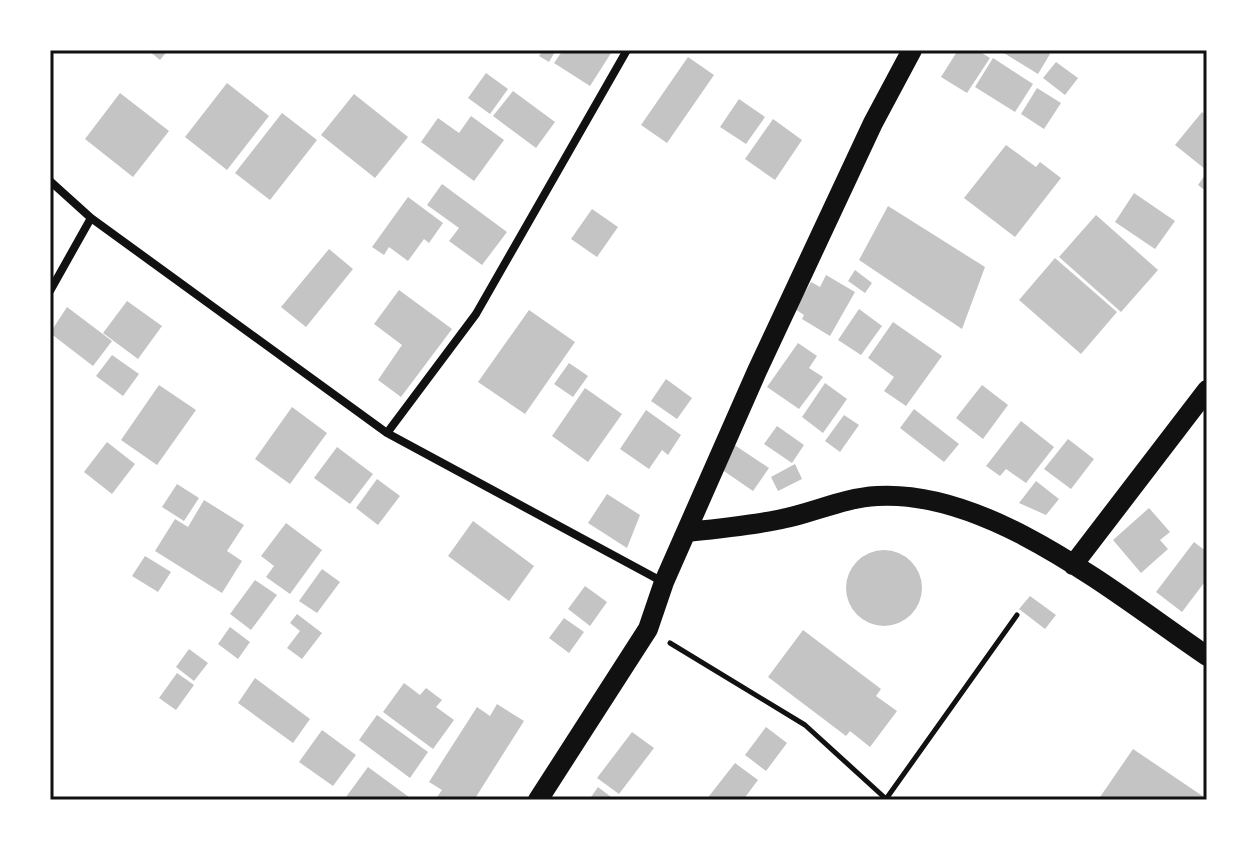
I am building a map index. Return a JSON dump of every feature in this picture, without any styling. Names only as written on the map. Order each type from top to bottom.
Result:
[{"type":"main road","points":[[538,800],[648,629],[664,582],[757,371],[873,123],[912,50]]},
{"type":"main road","points":[[1073,565],[1207,390]]},
{"type":"main road","points":[[686,532],[779,520],[843,501],[879,496],[946,504],[988,519],[1047,548],[1207,656]]},
{"type":"street","points":[[387,433],[476,314],[627,50]]},
{"type":"street","points":[[50,181],[91,218],[387,433],[664,582]]},
{"type":"street","points":[[50,291],[91,218]]},
{"type":"path","points":[[648,629],[805,725],[886,799],[1017,615]]},
{"type":"building","points":[[148,50],[168,50],[160,60]]},
{"type":"building","points":[[543,50],[556,50],[549,62],[539,56]]},
{"type":"building","points":[[563,50],[613,50],[590,86],[554,63]]},
{"type":"building","points":[[958,50],[977,50],[990,58],[967,93],[941,77]]},
{"type":"building","points":[[999,50],[1043,50],[1050,54],[1038,74]]},
{"type":"building","points":[[688,57],[714,75],[667,143],[641,125]]},
{"type":"building","points":[[993,58],[1033,84],[1015,112],[975,87]]},
{"type":"building","points":[[1056,62],[1078,78],[1065,95],[1043,78]]},
{"type":"building","points":[[486,73],[508,89],[490,114],[468,98]]},
{"type":"building","points":[[227,83],[269,116],[227,170],[185,137]]},
{"type":"building","points":[[1037,88],[1061,103],[1044,129],[1021,114]]},
{"type":"building","points":[[513,91],[555,122],[536,148],[493,116]]},
{"type":"building","points":[[120,93],[169,131],[133,177],[85,139]]},
{"type":"building","points":[[354,94],[408,137],[375,178],[321,135]]},
{"type":"building","points":[[739,99],[765,117],[746,144],[720,127]]},
{"type":"building","points":[[1202,112],[1207,116],[1205,169],[1175,145]]},
{"type":"building","points":[[282,113],[317,140],[270,200],[235,173]]},
{"type":"building","points":[[471,116],[504,140],[474,181],[421,142],[438,118],[459,133]]},
{"type":"building","points":[[773,119],[802,140],[775,180],[745,159]]},
{"type":"building","points":[[1006,145],[1036,167],[1040,162],[1061,178],[1015,237],[964,198]]},
{"type":"building","points":[[1207,172],[1207,192],[1198,185]]},
{"type":"building","points":[[442,184],[507,232],[482,265],[449,241],[459,228],[427,205]]},
{"type":"building","points":[[1134,193],[1175,221],[1155,249],[1115,222]]},
{"type":"building","points":[[408,197],[443,223],[429,243],[424,239],[408,261],[389,247],[384,255],[372,247]]},
{"type":"building","points":[[888,206],[985,267],[962,329],[859,260]]},
{"type":"building","points":[[592,209],[618,227],[597,257],[571,239]]},
{"type":"building","points":[[1096,215],[1158,270],[1121,312],[1059,257]]},
{"type":"building","points":[[329,249],[353,269],[306,327],[281,307]]},
{"type":"building","points":[[1055,258],[1117,312],[1081,354],[1019,300]]},
{"type":"building","points":[[855,270],[872,283],[865,293],[848,281]]},
{"type":"building","points":[[826,275],[855,292],[830,336],[802,319],[804,315],[795,309],[811,282],[820,287]]},
{"type":"building","points":[[399,290],[452,329],[401,397],[378,380],[402,345],[374,324]]},
{"type":"building","points":[[127,301],[162,326],[138,359],[103,333]]},
{"type":"building","points":[[67,307],[112,341],[93,366],[50,333]]},
{"type":"building","points":[[859,309],[882,326],[861,355],[838,340]]},
{"type":"building","points":[[529,310],[575,342],[525,414],[478,382]]},
{"type":"building","points":[[893,322],[942,356],[906,406],[884,391],[894,377],[868,358]]},
{"type":"building","points":[[798,343],[817,356],[809,368],[823,377],[799,409],[767,387]]},
{"type":"building","points":[[112,355],[139,374],[123,396],[96,376]]},
{"type":"building","points":[[569,363],[588,376],[573,397],[554,384]]},
{"type":"building","points":[[666,379],[692,398],[677,419],[651,401]]},
{"type":"building","points":[[825,383],[847,399],[823,433],[802,417]]},
{"type":"building","points":[[159,385],[196,410],[157,465],[121,440]]},
{"type":"building","points":[[982,385],[1008,405],[983,439],[956,418]]},
{"type":"building","points":[[585,388],[622,414],[588,462],[552,436]]},
{"type":"building","points":[[292,407],[327,433],[290,484],[255,459]]},
{"type":"building","points":[[914,409],[959,444],[944,462],[900,428]]},
{"type":"building","points":[[646,410],[681,435],[668,455],[662,450],[649,469],[620,449]]},
{"type":"building","points":[[844,415],[859,425],[840,452],[825,441]]},
{"type":"building","points":[[1021,421],[1054,447],[1026,483],[1006,469],[1000,476],[986,466]]},
{"type":"building","points":[[777,426],[804,445],[792,463],[764,444]]},
{"type":"building","points":[[1068,439],[1094,459],[1071,489],[1044,469]]},
{"type":"building","points":[[107,442],[135,464],[112,494],[84,472]]},
{"type":"building","points":[[733,444],[769,468],[753,491],[718,467]]},
{"type":"building","points":[[337,447],[373,474],[350,504],[314,478]]},
{"type":"building","points":[[795,464],[802,479],[778,491],[771,477]]},
{"type":"building","points":[[377,479],[400,496],[378,525],[356,508]]},
{"type":"building","points":[[1036,481],[1059,499],[1046,515],[1019,503]]},
{"type":"building","points":[[177,484],[199,498],[184,521],[162,507]]},
{"type":"building","points":[[607,494],[640,515],[627,548],[588,523]]},
{"type":"building","points":[[204,500],[244,525],[227,551],[242,561],[222,593],[155,551],[175,519],[188,527]]},
{"type":"building","points":[[1149,508],[1170,532],[1160,540],[1168,549],[1141,573],[1113,540]]},
{"type":"building","points":[[473,521],[534,566],[509,601],[448,556]]},
{"type":"building","points":[[286,523],[322,550],[290,594],[266,577],[274,566],[261,556]]},
{"type":"building","points":[[1194,542],[1207,552],[1207,579],[1182,612],[1156,592]]},
{"type":"building","points":[[884,550],[899,553],[911,561],[919,573],[922,588],[919,603],[911,615],[899,623],[884,626],[869,623],[857,615],[849,603],[846,588],[849,573],[857,561],[869,553]]},
{"type":"building","points":[[145,556],[171,572],[158,592],[132,576]]},
{"type":"building","points":[[322,569],[340,582],[317,613],[299,601]]},
{"type":"building","points":[[255,580],[277,595],[251,630],[230,614]]},
{"type":"building","points":[[585,586],[607,602],[590,626],[568,609]]},
{"type":"building","points":[[1030,596],[1056,615],[1045,629],[1019,609]]},
{"type":"building","points":[[297,614],[322,633],[302,659],[287,648],[300,631],[290,623]]},
{"type":"building","points":[[564,618],[584,632],[569,653],[549,638]]},
{"type":"building","points":[[230,627],[250,642],[238,659],[218,644]]},
{"type":"building","points":[[803,630],[881,689],[876,696],[897,711],[870,747],[850,731],[846,736],[768,677]]},
{"type":"building","points":[[189,649],[208,663],[194,681],[176,667]]},
{"type":"building","points":[[177,673],[194,685],[176,710],[159,698]]},
{"type":"building","points":[[255,678],[310,719],[293,743],[238,703]]},
{"type":"building","points":[[404,683],[420,695],[426,688],[442,700],[436,707],[454,720],[433,749],[383,712]]},
{"type":"building","points":[[497,704],[524,721],[474,800],[441,800],[437,797],[442,790],[429,782],[477,707],[490,716]]},
{"type":"building","points":[[377,715],[428,752],[410,778],[359,740]]},
{"type":"building","points":[[766,727],[787,743],[766,771],[745,755]]},
{"type":"building","points":[[322,730],[356,755],[333,786],[299,762]]},
{"type":"building","points":[[632,732],[654,748],[619,794],[597,778]]},
{"type":"building","points":[[1133,749],[1207,799],[1207,800],[1098,800]]},
{"type":"building","points":[[735,763],[758,780],[743,800],[706,800]]},
{"type":"building","points":[[368,767],[413,800],[350,800],[346,797]]},
{"type":"building","points":[[598,787],[615,800],[589,800]]}]
